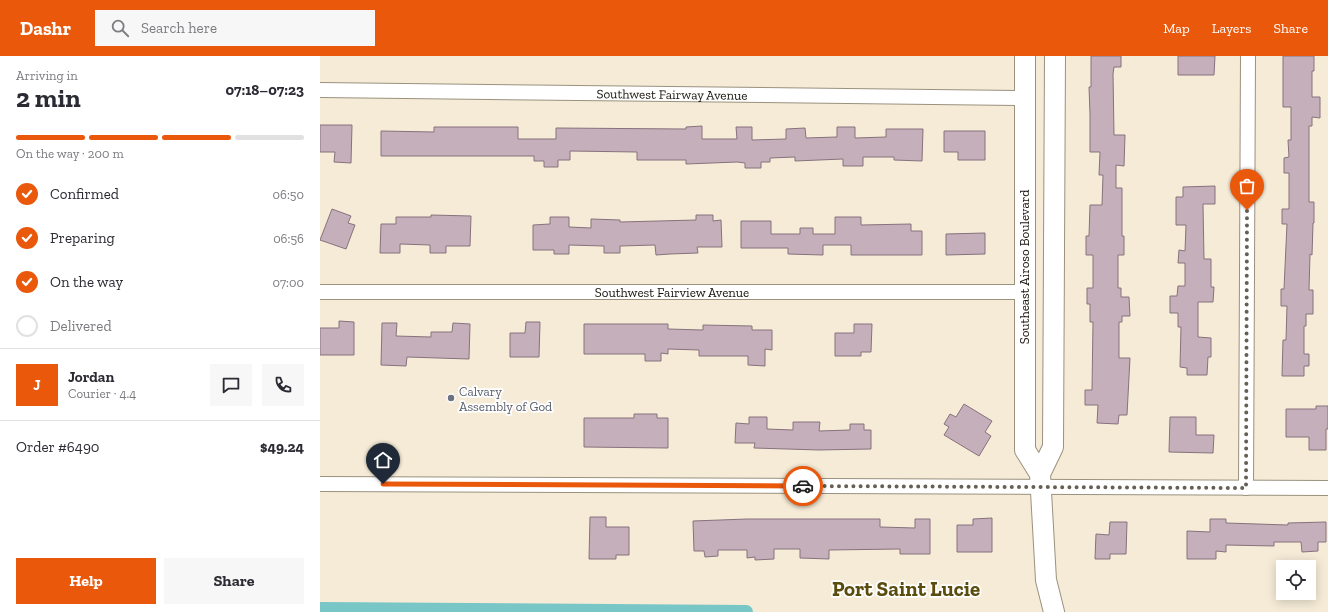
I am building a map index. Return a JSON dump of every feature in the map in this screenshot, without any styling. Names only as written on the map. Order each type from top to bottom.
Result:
[{"type":"main road","name":"Southeast Airoso Boulevard","points":[[1025,56],[1024,450],[1040,481]]},
{"type":"main road","points":[[1054,612],[1046,580],[1042,540],[1040,481],[1053,447],[1055,56]]},
{"type":"street","points":[[1246,488],[1248,56]]},
{"type":"street","name":"Southwest Fairway Avenue","points":[[320,90],[1025,98]]},
{"type":"street","name":"Southwest Fairview Avenue","points":[[320,292],[1024,292]]},
{"type":"street","points":[[320,484],[1040,481],[1246,488],[1328,488]]},
{"type":"building","points":[[1091,56],[1121,56],[1121,67],[1114,67],[1113,74],[1114,135],[1125,135],[1124,166],[1116,165],[1116,188],[1122,188],[1122,236],[1124,236],[1124,255],[1118,255],[1118,288],[1121,288],[1121,297],[1129,297],[1130,316],[1122,316],[1122,322],[1119,322],[1119,358],[1130,358],[1127,415],[1119,415],[1118,424],[1097,423],[1098,405],[1085,405],[1085,390],[1092,390],[1093,322],[1090,322],[1090,304],[1087,304],[1087,288],[1093,288],[1093,255],[1086,255],[1086,236],[1089,236],[1090,205],[1102,205],[1103,175],[1099,175],[1100,152],[1090,152],[1089,87],[1091,87]]},
{"type":"building","points":[[1178,56],[1215,56],[1214,75],[1178,75]]},
{"type":"building","points":[[1283,56],[1314,56],[1314,71],[1312,71],[1312,97],[1320,97],[1320,118],[1312,117],[1312,126],[1309,126],[1309,202],[1314,202],[1314,223],[1312,255],[1310,254],[1309,290],[1313,290],[1313,314],[1306,314],[1306,326],[1304,326],[1304,354],[1309,354],[1309,366],[1304,366],[1304,376],[1282,376],[1283,340],[1286,340],[1287,306],[1281,306],[1281,289],[1284,289],[1287,224],[1282,224],[1282,209],[1289,209],[1289,173],[1284,173],[1284,158],[1289,157],[1288,140],[1291,140],[1291,107],[1283,107]]},
{"type":"building","points":[[320,125],[352,125],[351,163],[334,162],[335,152],[320,152]]},
{"type":"building","points":[[702,126],[702,139],[737,139],[736,127],[752,127],[752,140],[786,139],[786,129],[805,128],[806,138],[837,137],[837,127],[855,127],[855,138],[886,137],[886,129],[923,129],[922,161],[894,160],[894,157],[863,157],[863,166],[843,166],[843,159],[795,161],[795,157],[770,158],[770,162],[761,162],[761,168],[745,168],[745,163],[737,162],[686,164],[686,160],[637,160],[637,152],[570,151],[570,160],[558,160],[558,167],[544,167],[544,161],[534,161],[534,156],[381,156],[381,131],[434,132],[434,127],[518,127],[518,139],[556,139],[556,128],[686,129],[686,127]]},
{"type":"building","points":[[944,131],[985,131],[985,160],[958,160],[958,152],[944,152]]},
{"type":"building","points":[[1215,186],[1215,204],[1203,204],[1204,259],[1211,259],[1211,287],[1214,287],[1213,302],[1198,302],[1198,337],[1211,338],[1211,357],[1208,357],[1207,375],[1187,375],[1187,368],[1180,367],[1181,327],[1178,327],[1178,313],[1170,313],[1170,296],[1177,296],[1178,286],[1185,286],[1185,263],[1178,263],[1179,250],[1185,251],[1186,225],[1176,225],[1176,197],[1183,197],[1183,187]]},
{"type":"building","points":[[332,209],[351,216],[348,223],[355,225],[346,249],[320,240]]},
{"type":"building","points":[[431,215],[471,216],[470,246],[446,246],[446,253],[430,253],[430,245],[400,244],[400,253],[380,253],[381,224],[396,224],[396,217],[431,217]]},
{"type":"building","points":[[696,215],[713,215],[713,221],[721,220],[722,247],[697,247],[698,253],[656,255],[655,245],[620,246],[620,253],[604,253],[604,246],[569,245],[569,254],[554,254],[554,250],[533,250],[533,225],[550,224],[550,217],[569,217],[569,227],[591,228],[591,219],[620,220],[620,222],[696,220]]},
{"type":"building","points":[[835,217],[861,217],[861,225],[911,224],[911,231],[922,231],[922,255],[851,255],[851,245],[823,245],[823,255],[788,254],[788,248],[741,248],[741,221],[771,221],[771,234],[800,234],[800,228],[813,228],[813,234],[835,234]]},
{"type":"building","points":[[985,233],[985,254],[946,255],[946,234]]},
{"type":"building","points":[[339,321],[354,322],[354,355],[320,355],[320,328],[339,328]]},
{"type":"building","points":[[526,322],[540,322],[539,357],[510,357],[510,333],[525,333]]},
{"type":"building","points":[[382,323],[397,323],[396,336],[431,337],[431,332],[452,332],[453,323],[470,324],[469,359],[407,357],[406,366],[381,365]]},
{"type":"building","points":[[584,324],[668,324],[668,329],[703,330],[703,325],[752,326],[752,330],[772,330],[772,350],[765,349],[765,366],[748,365],[748,356],[699,356],[699,350],[668,349],[668,354],[661,353],[661,361],[645,361],[645,354],[584,354]]},
{"type":"building","points":[[854,324],[872,324],[871,352],[861,352],[861,356],[835,356],[835,333],[854,333]]},
{"type":"building","points":[[964,404],[992,421],[985,432],[991,436],[979,456],[944,435],[949,427],[944,424],[950,414],[956,417]]},
{"type":"building","points":[[1316,406],[1328,406],[1326,450],[1309,450],[1309,437],[1286,437],[1286,409],[1316,409]]},
{"type":"building","points":[[634,414],[657,414],[657,418],[668,418],[668,448],[584,447],[584,418],[634,418]]},
{"type":"building","points":[[749,417],[767,417],[767,429],[793,430],[793,422],[820,422],[819,431],[850,430],[850,424],[864,424],[864,430],[871,430],[871,449],[819,450],[754,448],[755,443],[735,443],[736,423],[749,424]]},
{"type":"building","points":[[1170,417],[1196,417],[1196,435],[1214,435],[1213,453],[1169,452]]},
{"type":"building","points":[[590,517],[606,517],[606,527],[629,527],[629,555],[616,555],[616,559],[589,559]]},
{"type":"building","points":[[992,518],[992,552],[957,552],[957,525],[973,525],[973,519]]},
{"type":"building","points":[[747,519],[880,519],[880,527],[915,528],[915,519],[930,519],[930,554],[900,554],[900,549],[829,550],[829,559],[800,558],[800,549],[774,549],[774,559],[755,560],[755,557],[747,558],[747,550],[718,550],[718,556],[705,557],[704,551],[694,551],[693,521]]},
{"type":"building","points":[[1210,519],[1226,519],[1226,523],[1288,525],[1288,523],[1326,522],[1326,542],[1318,542],[1318,551],[1302,552],[1301,542],[1274,542],[1274,546],[1226,545],[1226,552],[1216,551],[1216,559],[1187,559],[1187,531],[1210,532]]},
{"type":"building","points":[[1110,522],[1127,522],[1126,554],[1110,554],[1110,559],[1095,559],[1096,534],[1109,535]]},
{"type":"waterway","points":[[320,609],[746,612]]},
{"type":"way so far","points":[[803,486],[1246,488],[1247,210]]},
{"type":"place","name":"Calvary Assembly of God","points":[[451,398]]},
{"type":"district","name":"Port Saint Lucie","points":[[906,589]]},
{"type":"route","points":[[383,484],[803,486]]}]
